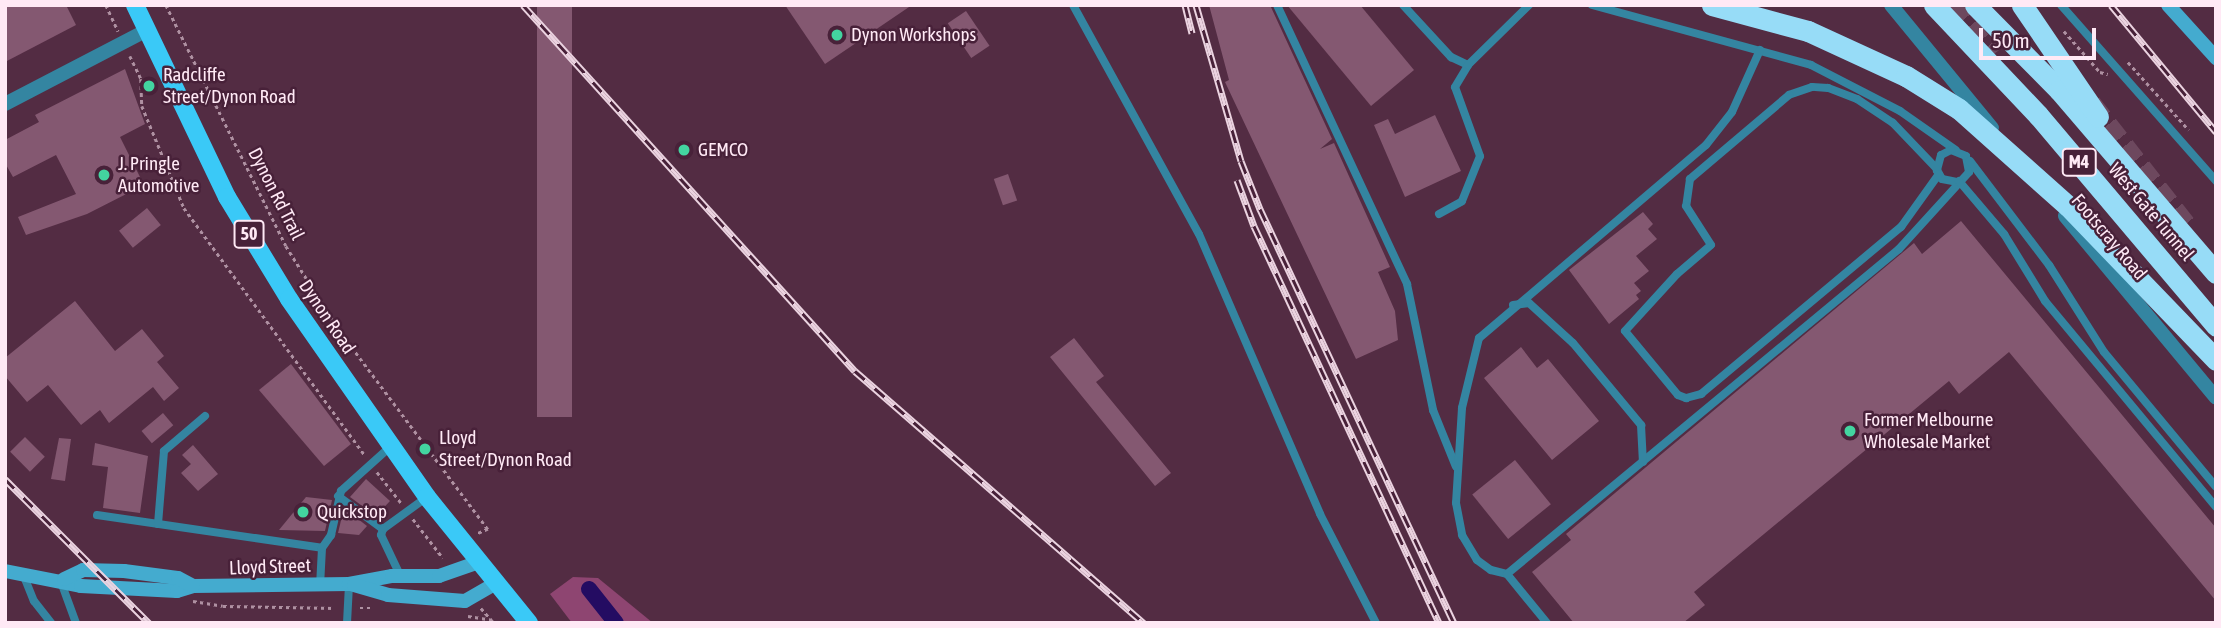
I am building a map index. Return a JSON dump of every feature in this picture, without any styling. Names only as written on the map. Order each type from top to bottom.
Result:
[{"type":"highway","points":[[1712,5],[1808,31],[1906,76],[1959,110],[2068,206],[2216,359]]},
{"type":"highway","name":"West Gate Tunnel","points":[[1934,5],[2038,115],[2216,327]]},
{"type":"highway","name":"West Gate Tunnel","points":[[1975,5],[2059,90],[2216,273]]},
{"type":"highway","points":[[2016,7],[2216,273]]},
{"type":"main road","name":"Dynon Road","points":[[135,5],[235,211],[303,320],[427,497],[529,623]]},
{"type":"street","name":"Footscray Road","points":[[1891,5],[2216,398]]},
{"type":"street","points":[[2168,5],[2216,58]]},
{"type":"street","points":[[5,104],[147,30]]},
{"type":"street","name":"Lloyd Street","points":[[5,571],[62,579],[93,587],[177,591],[193,586],[349,584],[400,575],[454,574],[479,562]]},
{"type":"street","name":"Lloyd Street","points":[[349,584],[388,595],[465,601],[496,583]]},
{"type":"lane","points":[[1073,5],[1199,234],[1320,514],[1376,623]]},
{"type":"lane","points":[[1277,5],[1407,284],[1433,410],[1457,470]]},
{"type":"lane","points":[[1403,5],[1451,57],[1468,65]]},
{"type":"lane","points":[[1439,214],[1462,201],[1480,156],[1455,87],[1468,65],[1528,5]]},
{"type":"lane","points":[[1592,5],[1811,65],[1848,83],[1966,156],[2042,254],[2105,352],[2216,487]]},
{"type":"lane","points":[[2061,5],[2216,181]]},
{"type":"lane","points":[[1547,623],[1507,574],[1477,560],[1462,536],[1456,503],[1457,470],[1472,351],[1489,326],[1706,145],[1732,112],[1760,50]]},
{"type":"lane","points":[[1956,150],[1941,155],[1938,172],[1901,226],[1694,398],[1678,395],[1625,331],[1677,274],[1711,245],[1686,206],[1690,179],[1789,95],[1812,87],[1828,88],[1857,99],[1893,123],[1938,172],[1958,182],[2004,234],[2045,301],[2216,507]]},
{"type":"lane","points":[[1507,574],[1899,249],[1969,172],[1966,156]]},
{"type":"lane","points":[[1513,305],[1529,303],[1547,314],[1573,343],[1641,425],[1645,444],[1643,461]]},
{"type":"lane","points":[[158,524],[164,451],[205,416]]},
{"type":"lane","points":[[320,584],[322,548],[331,535],[338,496],[370,462],[391,446]]},
{"type":"lane","points":[[338,496],[383,529]]},
{"type":"lane","points":[[400,575],[382,535],[383,529],[427,497]]},
{"type":"lane","points":[[97,515],[322,548]]},
{"type":"lane","points":[[23,574],[34,601],[51,623]]},
{"type":"lane","points":[[62,579],[76,623]]},
{"type":"lane","points":[[347,623],[349,584]]},
{"type":"path","points":[[106,5],[141,79],[142,106],[184,208],[437,550]]},
{"type":"path","name":"Dynon Rd Trail","points":[[166,5],[286,246],[339,330],[488,529],[461,540]]},
{"type":"path","points":[[200,605],[323,608]]},
{"type":"shaded area","points":[[573,577],[598,578],[653,623],[572,623],[550,594]]},
{"type":"building","points":[[5,5],[66,5],[76,25],[5,62]]},
{"type":"building","points":[[537,5],[572,5],[572,417],[537,417]]},
{"type":"building","name":"Dynon Workshops","points":[[785,5],[912,5],[825,64]]},
{"type":"building","points":[[1209,5],[1270,5],[1332,139],[1320,149],[1334,143],[1390,267],[1378,272],[1395,311],[1398,340],[1356,359],[1225,82],[1229,80]]},
{"type":"building","points":[[1287,5],[1360,5],[1414,70],[1371,106]]},
{"type":"building","points":[[966,11],[989,46],[971,58],[948,23]]},
{"type":"building","points":[[125,69],[145,124],[120,137],[144,185],[87,214],[26,235],[18,217],[76,194],[56,155],[13,177],[5,163],[5,140],[39,122],[35,115]]},
{"type":"building","points":[[1435,115],[1461,171],[1405,197],[1374,125],[1388,119],[1395,134]]},
{"type":"building","points":[[1008,174],[1017,200],[1003,205],[994,179]]},
{"type":"building","points":[[147,208],[161,225],[133,248],[119,231]]},
{"type":"building","points":[[1643,212],[1653,224],[1648,229],[1657,239],[1636,256],[1649,271],[1634,283],[1641,291],[1636,295],[1639,299],[1609,324],[1569,270]]},
{"type":"building","points":[[1961,221],[2216,528],[2216,601],[2009,352],[1959,394],[1949,381],[1694,592],[1705,605],[1683,623],[1574,623],[1532,572],[1571,540],[1566,534],[1914,243],[1922,254]]},
{"type":"building","points":[[75,301],[115,351],[142,329],[164,356],[157,362],[179,388],[164,401],[153,387],[109,423],[100,410],[81,425],[48,385],[27,402],[5,376],[5,358]]},
{"type":"building","points":[[1074,338],[1104,376],[1096,382],[1171,473],[1155,486],[1050,357]]},
{"type":"building","points":[[1521,347],[1537,368],[1548,359],[1599,421],[1552,460],[1484,378]]},
{"type":"building","points":[[291,364],[351,444],[324,466],[259,390]]},
{"type":"building","points":[[163,413],[173,425],[152,443],[142,431]]},
{"type":"building","points":[[25,437],[45,457],[30,472],[10,452]]},
{"type":"building","points":[[59,438],[71,439],[65,481],[51,479]]},
{"type":"building","points":[[95,443],[148,456],[140,513],[103,508],[108,467],[92,465]]},
{"type":"building","points":[[193,445],[218,474],[198,491],[181,473],[191,464],[182,455]]},
{"type":"building","points":[[1515,460],[1551,504],[1508,539],[1472,495]]},
{"type":"building","points":[[366,479],[390,501],[376,516],[350,497]]},
{"type":"building","points":[[306,497],[332,500],[325,531],[279,530]]},
{"type":"building","points":[[344,508],[367,526],[359,535],[338,533]]},
{"type":"waterway","points":[[589,589],[616,623]]},
{"type":"tunnel","points":[[1953,5],[1993,55]]},
{"type":"tunnel","points":[[2092,103],[2187,224]]},
{"type":"railway","points":[[523,5],[855,371],[1144,623]]},
{"type":"railway","points":[[1185,5],[1192,33]]},
{"type":"railway","points":[[1196,5],[1241,161],[1260,209],[1454,623]]},
{"type":"railway","points":[[2111,5],[2216,132]]},
{"type":"railway","points":[[1237,180],[1254,226],[1439,623]]},
{"type":"railway","points":[[5,479],[149,623]]},
{"type":"place","name":"Dynon Workshops","points":[[837,35]]},
{"type":"place","name":"Radcliffe Street/Dynon Road","points":[[149,86]]},
{"type":"place","name":"GEMCO","points":[[684,150]]},
{"type":"place","name":"J. Pringle Automotive","points":[[104,175]]},
{"type":"place","name":"Former Melbourne Wholesale Market","points":[[1850,431]]},
{"type":"place","name":"Lloyd Street/Dynon Road","points":[[425,449]]},
{"type":"place","name":"Quickstop","points":[[303,512]]}]
